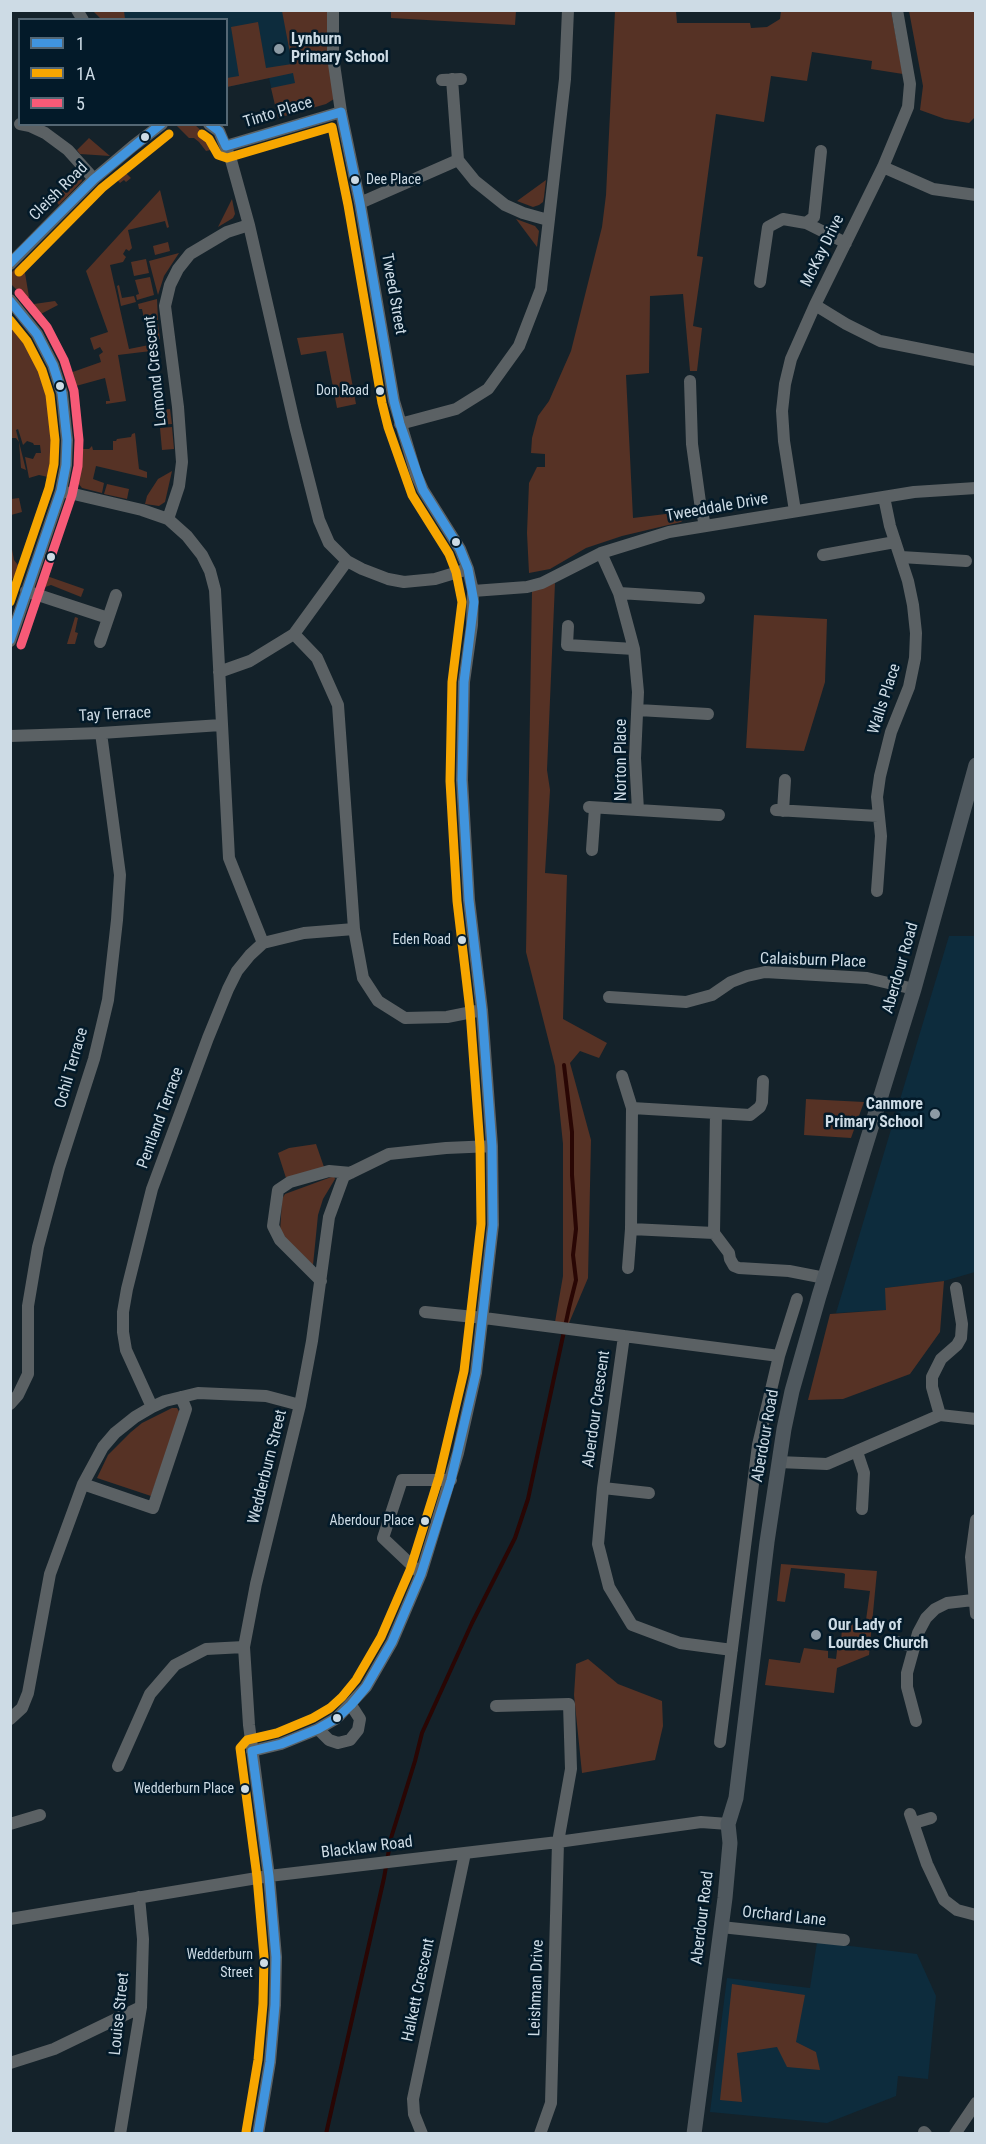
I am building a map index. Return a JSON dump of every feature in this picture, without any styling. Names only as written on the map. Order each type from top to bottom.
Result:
[{"type":"main road","name":"Aberdour Road","points":[[694,2133],[721,1928],[730,1843],[728,1824],[736,1798],[778,1462],[792,1391],[914,989],[975,765]]},
{"type":"street","name":"Tweed Street","points":[[252,1750],[281,1744],[318,1730],[336,1718],[366,1687],[392,1642],[421,1574],[451,1480],[476,1373],[493,1225],[492,1146],[482,1010],[469,900],[462,780],[464,682],[472,625],[472,591],[468,569],[456,541],[423,490],[394,401],[360,203],[340,112],[333,57],[333,10]]},
{"type":"street","points":[[400,424],[456,409],[488,389],[519,346],[541,289],[565,79],[568,10]]},
{"type":"street","name":"McKay Drive","points":[[795,511],[784,441],[782,411],[785,384],[791,359],[908,107],[910,84],[897,10]]},
{"type":"street","points":[[451,80],[458,160],[475,182],[505,205],[548,220]]},
{"type":"street","name":"Tinto Place","points":[[226,146],[340,112]]},
{"type":"street","points":[[30,126],[45,133],[68,150],[94,179]]},
{"type":"street","name":"Cleish Road","points":[[10,264],[94,179],[159,126]]},
{"type":"street","points":[[212,126],[219,131],[226,146],[249,225],[295,426],[319,520],[329,543],[347,561],[375,575],[404,582],[435,579],[468,569]]},
{"type":"street","points":[[806,223],[814,217],[821,151]]},
{"type":"street","points":[[360,203],[458,160]]},
{"type":"street","points":[[882,167],[933,189],[975,195]]},
{"type":"street","points":[[760,282],[768,227],[783,219],[806,223],[846,243]]},
{"type":"street","name":"Lomond Crescent","points":[[168,519],[179,486],[182,462],[178,407],[165,306],[170,285],[177,269],[190,254],[227,232],[249,225]]},
{"type":"street","points":[[10,300],[44,345],[53,365],[62,393],[67,440],[66,465],[61,490],[10,641]]},
{"type":"street","points":[[815,305],[880,341],[975,360]]},
{"type":"street","points":[[690,381],[692,444],[705,526]]},
{"type":"street","name":"Tweeddale Drive","points":[[472,591],[528,587],[542,583],[601,553],[669,532],[914,492],[975,489]]},
{"type":"street","points":[[61,490],[152,512],[168,519],[187,536],[202,555],[210,571],[215,590],[229,858],[263,943],[304,933],[354,929]]},
{"type":"street","name":"Walls Place","points":[[877,891],[881,836],[877,797],[880,776],[891,732],[909,687],[915,658],[916,633],[913,605],[884,497]]},
{"type":"street","points":[[823,555],[896,542]]},
{"type":"street","name":"Norton Place","points":[[601,553],[619,593],[634,649],[638,710],[635,758],[638,810]]},
{"type":"street","points":[[901,557],[966,561]]},
{"type":"street","points":[[219,672],[250,661],[294,634],[347,561]]},
{"type":"street","points":[[26,591],[108,618]]},
{"type":"street","points":[[619,593],[699,598]]},
{"type":"street","points":[[100,642],[116,595]]},
{"type":"street","points":[[568,626],[567,645],[634,649]]},
{"type":"street","points":[[294,634],[317,658],[338,705],[354,929],[363,978],[378,1001],[405,1018],[447,1017],[482,1010]]},
{"type":"street","name":"Norton Place","points":[[638,710],[708,714]]},
{"type":"street","name":"Tay Terrace","points":[[10,736],[221,725]]},
{"type":"street","name":"Ochil Terrace","points":[[10,1404],[18,1395],[28,1374],[28,1306],[38,1247],[59,1168],[94,1059],[108,1000],[120,876],[101,733]]},
{"type":"street","points":[[785,780],[779,810],[879,816]]},
{"type":"street","name":"Norton Place","points":[[592,850],[592,807],[719,815]]},
{"type":"street","name":"Pentland Terrace","points":[[152,1407],[126,1350],[123,1312],[127,1289],[152,1189],[208,1038],[237,971],[249,955],[263,943]]},
{"type":"street","name":"Calaisburn Place","points":[[609,997],[693,1001],[712,995],[731,982],[765,972],[867,978],[914,989]]},
{"type":"street","points":[[622,1076],[632,1108],[631,1229],[628,1268]]},
{"type":"street","points":[[632,1108],[750,1115],[760,1107],[762,1102],[763,1081]]},
{"type":"street","points":[[716,1113],[714,1233],[729,1253],[734,1266],[789,1271],[825,1278]]},
{"type":"street","points":[[321,1281],[280,1240],[273,1226],[278,1190],[290,1182],[329,1171],[351,1173],[389,1154],[492,1146]]},
{"type":"street","name":"Wedderburn Street","points":[[258,2133],[270,2062],[276,1957],[269,1876],[252,1750],[244,1647],[256,1584],[300,1405],[330,1217],[345,1176],[351,1173]]},
{"type":"street","points":[[631,1229],[714,1233]]},
{"type":"street","points":[[940,1415],[932,1387],[932,1377],[941,1359],[957,1345],[961,1338],[962,1324],[956,1288]]},
{"type":"street","name":"Aberdour Road","points":[[720,1742],[758,1445],[778,1356],[797,1299]]},
{"type":"street","points":[[425,1312],[778,1356]]},
{"type":"street","name":"Aberdour Crescent","points":[[624,1336],[603,1488],[598,1544],[609,1587],[632,1625],[680,1643],[732,1650]]},
{"type":"street","points":[[10,1719],[22,1708],[28,1693],[50,1574],[83,1484],[103,1447],[135,1417],[152,1407],[198,1393],[266,1396],[300,1405]]},
{"type":"street","points":[[83,1484],[153,1508],[186,1409],[180,1397]]},
{"type":"street","points":[[778,1462],[827,1464],[940,1415],[975,1419]]},
{"type":"street","points":[[857,1452],[864,1473],[862,1509]]},
{"type":"street","points":[[421,1574],[383,1538],[402,1480],[451,1480]]},
{"type":"street","name":"Aberdour Crescent","points":[[603,1488],[649,1493]]},
{"type":"street","points":[[975,1520],[971,1557],[975,1614]]},
{"type":"street","points":[[916,1721],[907,1687],[907,1673],[914,1647],[926,1618],[935,1609],[947,1603],[974,1600]]},
{"type":"street","points":[[897,1642],[914,1647]]},
{"type":"street","points":[[118,1766],[150,1694],[175,1665],[206,1650],[244,1647]]},
{"type":"street","name":"Leishman Drive","points":[[496,1707],[569,1704],[571,1769],[558,1842],[551,2103],[540,2133]]},
{"type":"street","points":[[318,1730],[329,1740],[338,1743],[350,1740],[358,1730],[360,1719],[351,1705]]},
{"type":"street","points":[[725,1709],[746,1711]]},
{"type":"street","points":[[10,1824],[40,1815]]},
{"type":"street","points":[[931,1818],[912,1818],[927,1864],[944,1900],[957,1910],[975,1915]]},
{"type":"street","name":"Blacklaw Road","points":[[10,1919],[269,1876],[558,1842],[701,1822],[728,1824]]},
{"type":"street","name":"Halkett Crescent","points":[[422,2133],[414,2114],[413,2099],[465,1853]]},
{"type":"street","name":"Louise Street","points":[[120,2133],[141,2007],[143,1939],[139,1897]]},
{"type":"street","name":"Orchard Lane","points":[[721,1928],[844,1940]]},
{"type":"street","points":[[10,2064],[54,2049],[141,2007]]},
{"type":"street","points":[[955,2133],[975,2103]]},
{"type":"shaded area","name":"Lynburn Primary School","points":[[93,11],[329,11],[332,100],[278,118],[269,78],[228,87],[228,18],[100,18]]},
{"type":"shaded area","points":[[93,11],[124,11],[125,18],[100,18]]},
{"type":"shaded area","name":"Lynburn Primary School","points":[[282,11],[329,11],[334,99],[326,104],[278,118],[271,88],[295,83],[293,73],[228,87],[228,78],[239,76],[231,27],[258,22],[266,68],[292,64]]},
{"type":"shaded area","points":[[391,11],[516,11],[515,25],[391,18]]},
{"type":"shaded area","points":[[615,11],[676,11],[677,23],[750,23],[751,28],[767,27],[780,19],[781,11],[891,11],[903,74],[871,69],[872,61],[812,52],[807,81],[771,76],[764,122],[716,114],[697,256],[703,257],[693,326],[702,328],[697,371],[690,371],[683,294],[650,296],[649,373],[626,375],[633,518],[690,511],[681,522],[622,536],[586,548],[550,569],[529,573],[527,533],[529,483],[537,467],[545,467],[545,454],[531,453],[532,438],[538,416],[549,401],[571,351],[602,227],[606,195]]},
{"type":"shaded area","points":[[909,11],[975,11],[975,117],[969,123],[945,119],[920,110],[923,86]]},
{"type":"shaded area","points":[[177,126],[196,126],[206,135],[215,149],[206,151],[194,138],[189,138]]},
{"type":"shaded area","points":[[89,138],[110,156],[80,154],[77,150]]},
{"type":"shaded area","points":[[121,168],[131,178],[120,183],[113,175]]},
{"type":"shaded area","points":[[80,173],[82,181],[59,205],[54,199]]},
{"type":"shaded area","points":[[546,180],[543,202],[539,205],[533,207],[517,201]]},
{"type":"shaded area","points":[[160,190],[169,227],[167,228],[165,221],[128,230],[132,248],[129,251],[126,249],[123,262],[110,265],[129,349],[149,345],[151,351],[118,355],[126,401],[106,404],[106,401],[110,401],[105,378],[76,386],[71,390],[67,374],[101,362],[99,355],[103,352],[100,347],[94,350],[90,338],[108,332],[86,271]]},
{"type":"shaded area","points":[[232,199],[235,214],[233,218],[218,227]]},
{"type":"shaded area","points":[[516,219],[535,226],[539,231],[537,247]]},
{"type":"shaded area","points":[[168,242],[170,251],[155,255],[153,246]]},
{"type":"shaded area","points":[[179,253],[164,276],[158,295],[149,261]]},
{"type":"shaded area","points":[[146,259],[149,273],[134,276],[131,262]]},
{"type":"shaded area","points":[[23,261],[29,297],[23,299],[12,285],[11,278],[12,272]]},
{"type":"shaded area","points":[[150,277],[154,295],[137,300],[136,295],[139,294],[135,280]]},
{"type":"shaded area","points":[[119,285],[122,298],[134,296],[136,302],[121,306],[117,286]]},
{"type":"shaded area","points":[[157,299],[158,320],[145,323],[142,309],[139,309],[138,304]]},
{"type":"shaded area","points":[[55,301],[58,305],[37,316],[34,304]]},
{"type":"shaded area","points":[[11,319],[28,343],[42,374],[53,411],[55,424],[53,424],[56,426],[56,453],[50,487],[47,486],[48,477],[39,475],[29,478],[25,457],[33,459],[36,453],[41,453],[40,445],[27,441],[23,445],[18,429],[16,430],[19,442],[16,438],[11,438]]},
{"type":"shaded area","points":[[158,324],[160,339],[150,341],[146,326]]},
{"type":"shaded area","points":[[343,333],[356,404],[337,408],[326,351],[301,355],[297,338]]},
{"type":"shaded area","points":[[170,409],[172,424],[160,425],[158,410]]},
{"type":"shaded area","points":[[172,427],[174,449],[162,450],[160,428]]},
{"type":"shaded area","points":[[135,433],[139,469],[147,472],[147,478],[96,466],[93,479],[104,483],[102,493],[82,488],[75,472],[78,449],[89,449],[92,446],[93,450],[113,450],[113,441],[131,437]]},
{"type":"shaded area","points":[[19,442],[26,470],[21,468]]},
{"type":"shaded area","points":[[172,471],[165,502],[159,506],[145,504],[147,496],[158,479]]},
{"type":"shaded area","points":[[107,484],[129,489],[127,499],[104,494]]},
{"type":"shaded area","points":[[19,498],[22,512],[11,515],[11,499]]},
{"type":"shaded area","points":[[10,538],[14,560],[18,565],[30,549],[23,569],[11,580]]},
{"type":"shaded area","points":[[44,575],[84,589],[81,597],[51,585],[45,587],[41,581]]},
{"type":"shaded area","points":[[555,583],[547,770],[550,790],[545,873],[567,875],[563,1019],[607,1043],[599,1058],[580,1051],[570,1063],[591,1140],[588,1278],[569,1323],[555,1322],[563,1276],[563,1144],[555,1066],[526,952],[532,591]]},
{"type":"shaded area","points":[[754,615],[827,619],[825,682],[804,751],[746,748]]},
{"type":"shaded area","points":[[75,617],[78,618],[75,632],[78,633],[75,644],[67,644]]},
{"type":"shaded area","name":"Canmore Primary School","points":[[949,936],[975,936],[975,1272],[944,1281],[886,1288],[886,1310],[836,1313]]},
{"type":"shaded area","points":[[806,1099],[864,1102],[851,1138],[804,1135]]},
{"type":"shaded area","points":[[316,1144],[324,1167],[286,1178],[278,1153],[289,1148]]},
{"type":"shaded area","points":[[334,1176],[335,1179],[323,1199],[318,1215],[313,1265],[280,1233],[282,1199],[285,1194]]},
{"type":"shaded area","points":[[944,1281],[940,1332],[910,1374],[843,1399],[808,1400],[830,1314],[886,1310],[885,1288]]},
{"type":"shaded area","points":[[172,1408],[177,1408],[180,1413],[151,1496],[97,1478],[108,1455],[131,1432],[142,1423]]},
{"type":"shaded area","points":[[781,1564],[877,1571],[869,1655],[837,1668],[834,1693],[765,1685],[769,1659],[800,1663],[804,1648],[828,1651],[828,1658],[836,1659],[838,1643],[841,1643],[841,1623],[863,1624],[866,1620],[870,1591],[844,1588],[845,1574],[843,1573],[791,1568],[785,1602],[777,1601]]},
{"type":"shaded area","points":[[588,1659],[618,1684],[662,1701],[663,1726],[655,1760],[582,1773],[574,1695],[576,1664]]},
{"type":"shaded area","points":[[817,1942],[917,1954],[936,1996],[928,2079],[898,2076],[896,2096],[827,2123],[710,2112],[727,1978],[810,1988]]},
{"type":"shaded area","points":[[732,1984],[805,1995],[796,2042],[816,2052],[820,2070],[787,2067],[777,2047],[737,2053],[742,2102],[720,2100]]},
{"type":"waterway","points":[[326,2134],[391,1838],[422,1733],[472,1623],[515,1538],[528,1499],[576,1280],[573,1255],[576,1229],[572,1132],[564,1065]]},
{"type":"transit line","name":"1","points":[[213,126],[219,131],[226,146],[341,112],[400,424],[423,490],[460,549],[468,569],[474,602],[464,682],[462,780],[469,900],[482,1010],[492,1146],[493,1225],[476,1373],[451,1480],[421,1574],[392,1642],[366,1687],[351,1705],[337,1718],[318,1729],[281,1744],[252,1751],[269,1876],[276,1957],[270,2062],[258,2134]]},
{"type":"transit line","name":"1","points":[[10,263],[94,179],[159,126]]},
{"type":"transit line","name":"1A","points":[[202,134],[209,139],[218,155],[227,158],[332,127],[388,427],[412,495],[449,554],[456,572],[462,602],[452,682],[450,781],[457,901],[470,1011],[480,1147],[481,1224],[464,1371],[439,1477],[410,1570],[381,1637],[356,1680],[342,1697],[330,1708],[313,1718],[277,1733],[247,1740],[240,1748],[257,1877],[264,1957],[258,2060],[246,2132]]},
{"type":"transit line","name":"1A","points":[[19,272],[102,188],[169,134]]},
{"type":"transit line","name":"5","points":[[19,293],[47,327],[64,360],[74,391],[79,440],[78,466],[72,495],[21,645]]},
{"type":"transit line","name":"1","points":[[10,301],[37,334],[53,365],[62,393],[67,440],[66,465],[61,491],[10,640]]},
{"type":"transit line","name":"1A","points":[[10,320],[27,341],[42,370],[50,395],[55,440],[54,464],[49,488],[10,602]]},
{"type":"place","name":"Lynburn Primary School","points":[[279,49]]},
{"type":"place","name":"Dee Place","points":[[355,180]]},
{"type":"place","name":"Don Road","points":[[380,391]]},
{"type":"place","name":"Eden Road","points":[[462,940]]},
{"type":"place","name":"Canmore Primary School","points":[[935,1114]]},
{"type":"place","name":"Aberdour Place","points":[[425,1521]]},
{"type":"place","name":"Our Lady of Lourdes Church","points":[[816,1635]]},
{"type":"place","name":"Wedderburn Place","points":[[245,1789]]},
{"type":"place","name":"Wedderburn Street","points":[[264,1963]]}]
